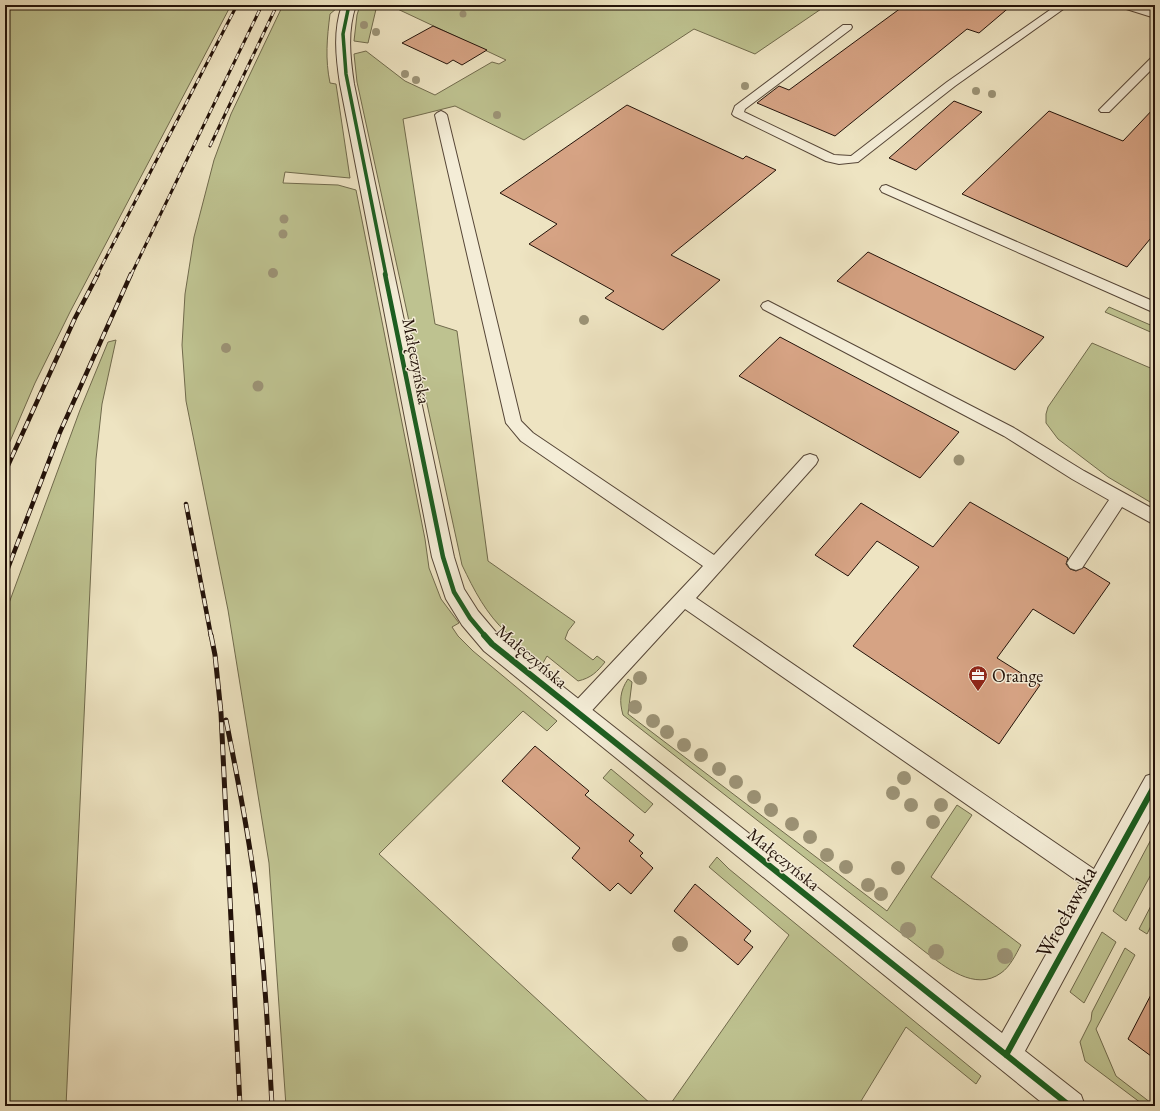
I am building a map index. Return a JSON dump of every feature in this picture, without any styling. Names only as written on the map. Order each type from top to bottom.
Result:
[{"type":"street","name":"Małęczyńska","points":[[349,5],[346,13],[342,38],[347,84],[443,557],[454,592],[470,618],[492,644],[1070,1106]]},
{"type":"street","name":"Wrocławska","points":[[1006,1055],[1155,785]]},
{"type":"lane","points":[[847,27],[740,108],[738,114],[825,156],[839,160],[854,159],[951,84],[1064,5]]},
{"type":"lane","points":[[1124,5],[1155,15]]},
{"type":"lane","points":[[1105,110],[1155,60]]},
{"type":"lane","points":[[441,115],[514,424],[527,437],[715,565]]},
{"type":"lane","points":[[886,189],[1155,308]]},
{"type":"lane","points":[[768,306],[1009,432],[1078,475],[1155,518]]},
{"type":"lane","points":[[578,712],[684,599],[810,460]]},
{"type":"lane","points":[[1076,563],[1119,498]]},
{"type":"lane","points":[[684,599],[1100,885]]},
{"type":"green space","points":[[5,5],[231,5],[70,312],[35,383],[5,453]]},
{"type":"green space","points":[[283,5],[338,5],[337,8],[330,14],[327,40],[327,65],[330,83],[336,84],[350,178],[285,172],[283,183],[338,185],[356,190],[425,539],[429,568],[441,599],[459,623],[452,627],[458,636],[473,651],[557,721],[547,731],[523,711],[379,854],[653,1106],[286,1106],[269,863],[228,610],[186,401],[182,345],[185,294],[194,237],[214,160],[231,114]]},
{"type":"green space","points":[[360,5],[377,5],[368,43],[354,41],[357,15]]},
{"type":"green space","points":[[389,5],[827,5],[755,54],[694,29],[524,140],[455,106],[403,119],[435,324],[457,331],[488,561],[575,622],[568,631],[565,639],[593,660],[597,656],[605,662],[593,674],[583,680],[578,681],[547,656],[543,663],[511,637],[487,610],[462,565],[357,82],[354,54],[366,51],[405,81],[435,95],[492,62],[499,64],[506,60]]},
{"type":"green space","points":[[1109,307],[1155,327],[1155,334],[1105,312]]},
{"type":"green space","points":[[116,340],[102,404],[96,459],[66,1106],[5,1106],[5,614],[80,410],[108,342]]},
{"type":"green space","points":[[1092,343],[1155,370],[1155,505],[1108,477],[1058,439],[1046,423],[1048,407]]},
{"type":"green space","points":[[628,679],[632,682],[628,714],[887,911],[957,805],[972,815],[931,877],[1021,945],[1010,964],[1001,973],[991,978],[981,980],[971,979],[961,975],[941,964],[623,715],[621,696]]},
{"type":"green space","points":[[611,769],[653,804],[645,813],[603,778]]},
{"type":"green space","points":[[1155,832],[1155,867],[1126,921],[1113,911]]},
{"type":"green space","points":[[717,857],[729,869],[981,1076],[976,1084],[906,1027],[858,1106],[669,1106],[789,935],[709,867]]},
{"type":"green space","points":[[1155,898],[1155,918],[1147,934],[1139,929]]},
{"type":"green space","points":[[1102,932],[1116,942],[1084,1003],[1070,992]]},
{"type":"green space","points":[[1125,948],[1135,955],[1096,1029],[1116,1076],[1155,1106],[1145,1106],[1085,1061],[1080,1042],[1091,1020],[1092,1012]]},
{"type":"building","points":[[905,5],[1012,5],[979,33],[967,29],[835,136],[757,103],[779,86],[789,90]]},
{"type":"building","points":[[433,26],[487,50],[462,65],[453,60],[447,64],[402,43]]},
{"type":"building","points":[[954,101],[982,112],[916,170],[889,158]]},
{"type":"building","points":[[627,105],[743,159],[746,156],[776,170],[671,255],[720,280],[663,330],[605,298],[614,291],[529,244],[557,224],[500,193]]},
{"type":"building","points":[[1155,107],[1155,233],[1127,267],[962,194],[1049,111],[1123,141]]},
{"type":"building","points":[[868,252],[1044,337],[1015,370],[837,281]]},
{"type":"building","points":[[780,337],[959,432],[920,478],[739,376]]},
{"type":"building","points":[[970,502],[1068,558],[1066,564],[1070,569],[1076,571],[1084,567],[1110,583],[1074,634],[1033,609],[997,658],[1040,685],[999,744],[853,646],[919,567],[877,541],[848,576],[815,555],[861,503],[933,547]]},
{"type":"building","points":[[535,746],[589,791],[585,795],[634,835],[629,841],[643,853],[640,856],[653,868],[631,894],[618,883],[610,891],[572,858],[580,848],[502,781]]},
{"type":"building","points":[[695,884],[751,931],[744,940],[753,947],[738,965],[674,911]]},
{"type":"building","points":[[1155,987],[1155,1059],[1128,1039]]},
{"type":"railway","points":[[97,275],[237,5]]},
{"type":"railway","points":[[131,275],[262,5]]},
{"type":"railway","points":[[210,146],[277,5]]},
{"type":"railway","points":[[5,472],[75,318],[98,274]]},
{"type":"railway","points":[[5,576],[60,432],[131,274]]},
{"type":"railway","points":[[186,504],[211,636]]},
{"type":"railway","points":[[211,635],[215,655],[221,713],[240,1106]]},
{"type":"railway","points":[[226,720],[246,823],[255,885],[263,967],[272,1106]]},
{"type":"cycle path","points":[[349,5],[343,34],[343,54],[347,84],[443,557],[454,592],[470,618],[492,644],[1070,1106]]},
{"type":"cycle path","points":[[1006,1055],[1155,785]]},
{"type":"place","name":"Orange","points":[[978,692]]}]
